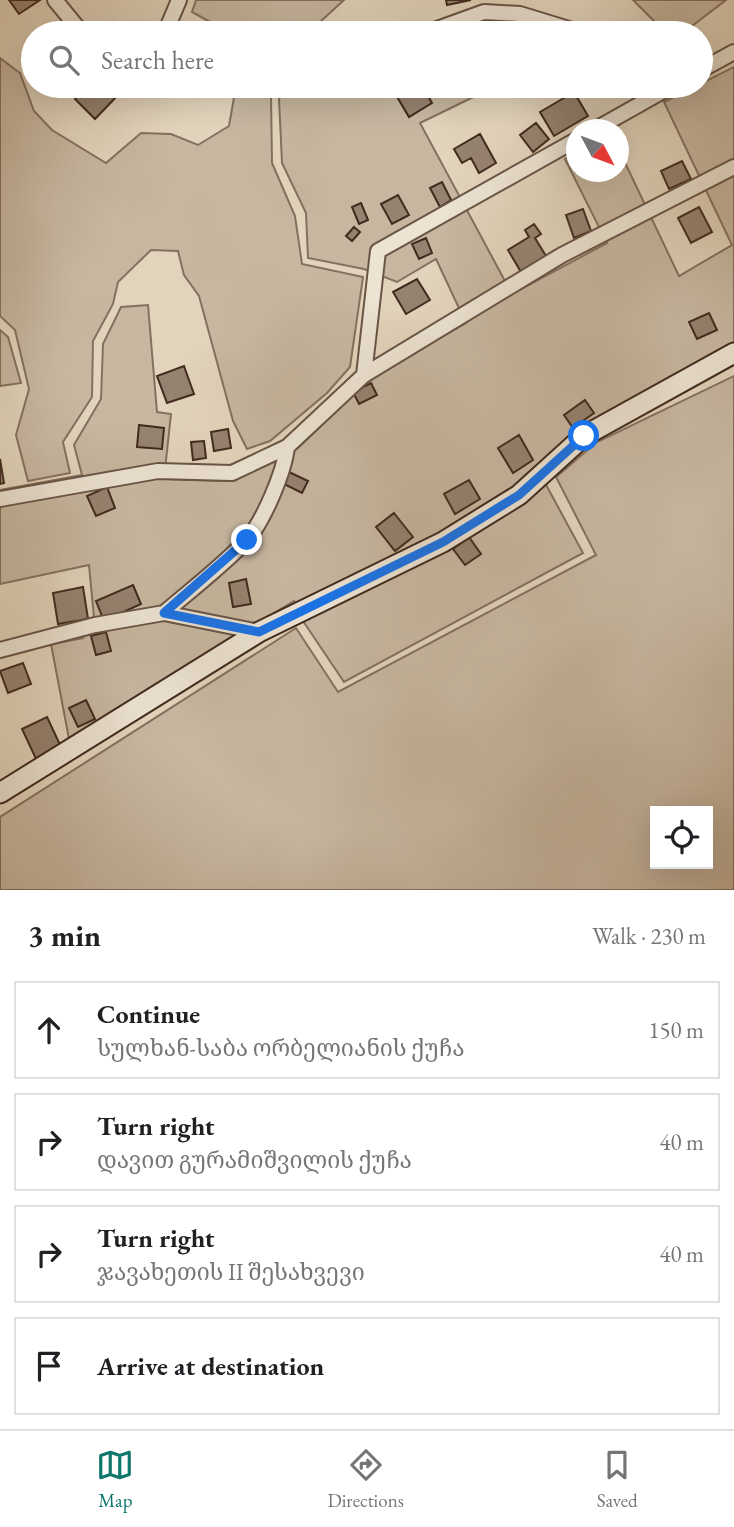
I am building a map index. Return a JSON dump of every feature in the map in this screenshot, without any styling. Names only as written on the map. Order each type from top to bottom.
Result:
[{"type":"street","points":[[55,0],[72,21]]},
{"type":"street","points":[[170,21],[179,0]]},
{"type":"street","points":[[459,21],[484,12],[520,14],[543,21]]},
{"type":"street","points":[[713,58],[734,52]]},
{"type":"street","points":[[614,119],[651,98]]},
{"type":"street","points":[[364,375],[378,251],[566,145]]},
{"type":"street","points":[[0,499],[158,471],[232,473],[287,447],[364,375],[562,255],[734,167]]},
{"type":"street","points":[[0,793],[259,632],[443,542],[519,495],[584,436],[734,353]]},
{"type":"street","points":[[164,613],[247,540],[275,491],[287,447]]},
{"type":"street","points":[[0,650],[95,625],[164,613],[259,632]]},
{"type":"shaded area","points":[[196,0],[344,0],[321,21],[208,21],[192,12]]},
{"type":"shaded area","points":[[633,0],[726,0],[699,21],[654,21]]},
{"type":"shaded area","points":[[484,16],[486,21],[471,21]]},
{"type":"shaded area","points":[[0,58],[20,73],[21,98],[29,98],[34,111],[52,130],[106,163],[141,133],[171,134],[198,145],[229,126],[234,98],[271,98],[272,163],[295,216],[302,264],[363,277],[350,367],[327,393],[270,441],[247,449],[233,421],[199,296],[184,275],[178,251],[151,250],[118,282],[113,304],[93,341],[92,397],[63,442],[70,473],[28,481],[16,435],[29,389],[15,330],[0,316]]},
{"type":"shaded area","points":[[734,67],[734,342],[598,418],[538,470],[583,553],[344,682],[301,618],[294,601],[69,739],[51,644],[83,638],[94,618],[89,565],[0,584],[0,490],[82,475],[74,445],[101,399],[103,344],[121,307],[148,305],[157,412],[171,414],[164,479],[224,481],[298,448],[376,373],[466,323],[436,259],[397,282],[364,269],[308,258],[306,213],[282,163],[279,98],[471,98],[420,123],[512,294],[607,243],[576,182],[629,182],[629,171],[679,276],[732,245],[664,102],[672,98],[713,98],[713,78]]},
{"type":"shaded area","points":[[0,330],[8,337],[21,383],[0,386]]},
{"type":"shaded area","points":[[734,376],[734,890],[0,890],[0,817],[296,628],[338,692],[596,555],[556,477],[597,442]]},
{"type":"building","points":[[9,0],[40,0],[19,14]]},
{"type":"building","points":[[446,0],[471,0],[447,5]]},
{"type":"building","points":[[76,98],[115,98],[95,119]]},
{"type":"building","points":[[398,98],[429,98],[432,103],[409,117]]},
{"type":"building","points":[[564,98],[578,98],[588,116],[583,119],[566,119],[566,129],[554,136],[540,112]]},
{"type":"building","points":[[536,123],[549,139],[533,152],[520,135]]},
{"type":"building","points":[[480,134],[496,163],[479,173],[471,158],[462,163],[454,149]]},
{"type":"building","points":[[682,161],[691,179],[669,189],[661,171]]},
{"type":"building","points":[[442,182],[451,200],[440,207],[430,188]]},
{"type":"building","points":[[398,195],[409,215],[392,224],[381,204]]},
{"type":"building","points":[[361,203],[368,220],[359,224],[352,207]]},
{"type":"building","points":[[699,207],[712,232],[691,243],[678,218]]},
{"type":"building","points":[[583,209],[591,231],[574,238],[566,215]]},
{"type":"building","points":[[534,224],[541,234],[535,238],[546,256],[521,272],[508,250],[529,237],[525,230]]},
{"type":"building","points":[[354,227],[360,232],[352,241],[346,236]]},
{"type":"building","points":[[426,238],[432,253],[419,259],[412,244]]},
{"type":"building","points":[[417,279],[430,300],[406,314],[393,292]]},
{"type":"building","points":[[709,313],[717,330],[697,339],[689,322]]},
{"type":"building","points":[[184,366],[194,394],[167,403],[157,376]]},
{"type":"building","points":[[371,383],[377,395],[359,404],[353,392]]},
{"type":"building","points":[[585,400],[594,413],[573,428],[564,415]]},
{"type":"building","points":[[139,425],[164,428],[162,449],[137,447]]},
{"type":"building","points":[[228,429],[231,448],[214,451],[211,432]]},
{"type":"building","points":[[519,435],[533,460],[513,473],[498,448]]},
{"type":"building","points":[[204,441],[206,458],[193,460],[191,442]]},
{"type":"building","points":[[0,459],[4,483],[0,484]]},
{"type":"building","points":[[289,472],[308,481],[302,493],[284,484]]},
{"type":"building","points":[[469,480],[480,499],[455,514],[444,494]]},
{"type":"building","points":[[107,487],[115,508],[96,516],[87,496]]},
{"type":"building","points":[[394,513],[413,537],[395,551],[376,527]]},
{"type":"building","points":[[469,537],[481,554],[465,565],[453,549]]},
{"type":"building","points":[[246,579],[251,604],[233,607],[229,583]]},
{"type":"building","points":[[133,585],[141,604],[104,621],[96,601]]},
{"type":"building","points":[[83,587],[88,619],[58,624],[53,593]]},
{"type":"building","points":[[106,632],[111,651],[96,655],[91,636]]},
{"type":"building","points":[[23,663],[31,684],[8,693],[0,671]]},
{"type":"building","points":[[86,700],[95,719],[78,727],[69,708]]},
{"type":"building","points":[[47,717],[62,749],[37,761],[22,729]]},
{"type":"route","points":[[247,540],[164,613],[259,632],[443,542],[519,495],[584,436]]}]
